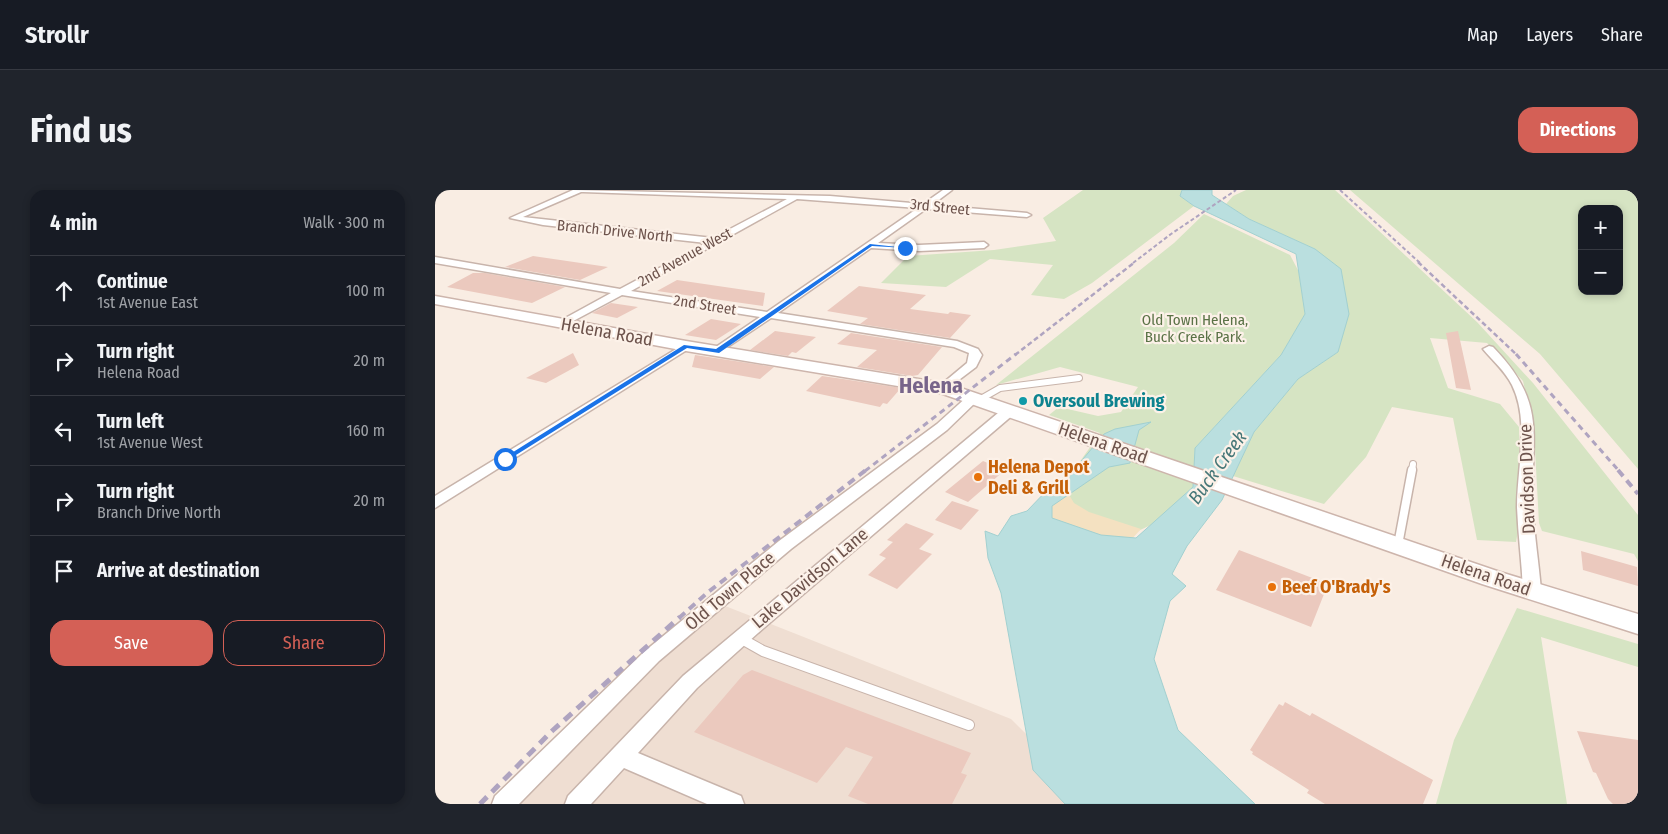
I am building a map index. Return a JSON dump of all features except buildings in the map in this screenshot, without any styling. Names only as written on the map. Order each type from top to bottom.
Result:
[{"type":"main road","name":"Helena Road","points":[[435,300],[686,346],[943,388],[1532,591],[1638,624]]},
{"type":"street","name":"Branch Drive North","points":[[579,190],[517,214],[514,218],[714,242]]},
{"type":"street","name":"3rd Street","points":[[583,190],[797,196],[1027,215]]},
{"type":"street","name":"2nd Avenue West","points":[[562,324],[808,190]]},
{"type":"street","points":[[717,351],[948,190]]},
{"type":"street","points":[[871,245],[919,248],[984,245]]},
{"type":"street","name":"2nd Street","points":[[435,260],[621,292],[957,344],[974,351],[976,355],[971,365],[943,388]]},
{"type":"street","points":[[435,503],[686,346]]},
{"type":"street","name":"Davidson Drive","points":[[1489,349],[1512,373],[1523,397],[1529,442],[1525,504],[1532,591]]},
{"type":"street","name":"Old Town Place","points":[[503,804],[652,656],[785,545],[976,399]]},
{"type":"street","name":"Lake Davidson Lane","points":[[576,804],[690,682],[1009,411]]},
{"type":"street","points":[[621,756],[733,804]]},
{"type":"lane","points":[[976,399],[1000,388],[1079,378]]},
{"type":"lane","points":[[1398,545],[1413,464]]},
{"type":"lane","points":[[740,638],[763,652],[969,725]]},
{"type":"shaded area","points":[[715,602],[1011,719],[1097,804],[503,804]]},
{"type":"green space","points":[[1083,190],[1182,190],[1180,196],[1194,206],[1092,283],[1064,299],[1031,295],[1053,265],[990,259],[946,287],[881,283],[908,256],[994,250],[1056,241],[1043,218]]},
{"type":"green space","points":[[1246,190],[1335,190],[1477,322],[1533,383],[1638,515],[1638,561],[1634,554],[1542,531],[1539,523],[1534,431],[1523,381],[1487,343],[1430,338],[1448,388],[1500,404],[1519,427],[1521,514],[1516,542],[1477,540],[1453,418],[1392,407],[1366,457],[1324,504],[1233,476],[1254,432],[1298,379],[1338,352],[1315,249],[1249,219],[1226,204],[1233,196]]},
{"type":"green space","points":[[1350,190],[1638,190],[1638,469],[1540,354]]},
{"type":"green space","name":"Old Town Helena, Buck Creek Park.","points":[[1204,214],[1290,255],[1299,272],[1305,314],[1281,355],[1195,448],[1193,487],[1151,525],[1127,536],[1048,507],[1100,433],[1049,415],[1059,407],[1098,416],[1121,412],[1138,387],[1060,367],[996,385],[1174,243]]},
{"type":"green space","points":[[1517,608],[1638,644],[1638,667],[1541,637],[1567,804],[1436,804],[1454,740]]},
{"type":"sand","points":[[1065,488],[1074,503],[1089,512],[1141,529],[1129,542],[1047,524],[1048,503]]},
{"type":"water","name":"Buck Creek","points":[[1182,190],[1212,190],[1212,195],[1249,219],[1315,249],[1341,269],[1349,314],[1338,352],[1298,379],[1254,432],[1222,500],[1187,546],[1172,574],[1186,586],[1170,601],[1154,659],[1178,730],[1255,804],[1065,804],[1033,770],[1001,593],[988,558],[985,531],[998,536],[1011,516],[1027,511],[1051,486],[1073,471],[1104,434],[1115,429],[1151,422],[1139,430],[1130,463],[1109,467],[1052,506],[1052,518],[1101,535],[1136,538],[1193,487],[1195,448],[1281,355],[1305,314],[1296,254],[1194,206],[1180,196]]},
{"type":"railway","points":[[1133,263],[1171,234],[1236,190]]},
{"type":"railway","points":[[1340,190],[1420,263]]},
{"type":"railway","points":[[1015,355],[1135,262]]},
{"type":"railway","points":[[1418,262],[1516,354]]},
{"type":"railway","points":[[865,471],[1016,354]]},
{"type":"railway","points":[[1516,354],[1619,471]]},
{"type":"railway","points":[[679,618],[707,593],[866,470]]},
{"type":"railway","points":[[1618,470],[1638,494]]},
{"type":"railway","points":[[480,804],[552,731],[680,617]]},
{"type":"place","name":"Oversoul Brewing","points":[[1023,401]]},
{"type":"place","name":"Helena Depot Deli & Grill","points":[[978,477]]},
{"type":"place","name":"Beef O'Brady's","points":[[1272,587]]},
{"type":"district","name":"Helena","points":[[931,385]]},
{"type":"route","points":[[505,459],[686,346],[717,351],[871,245],[905,248]]}]
